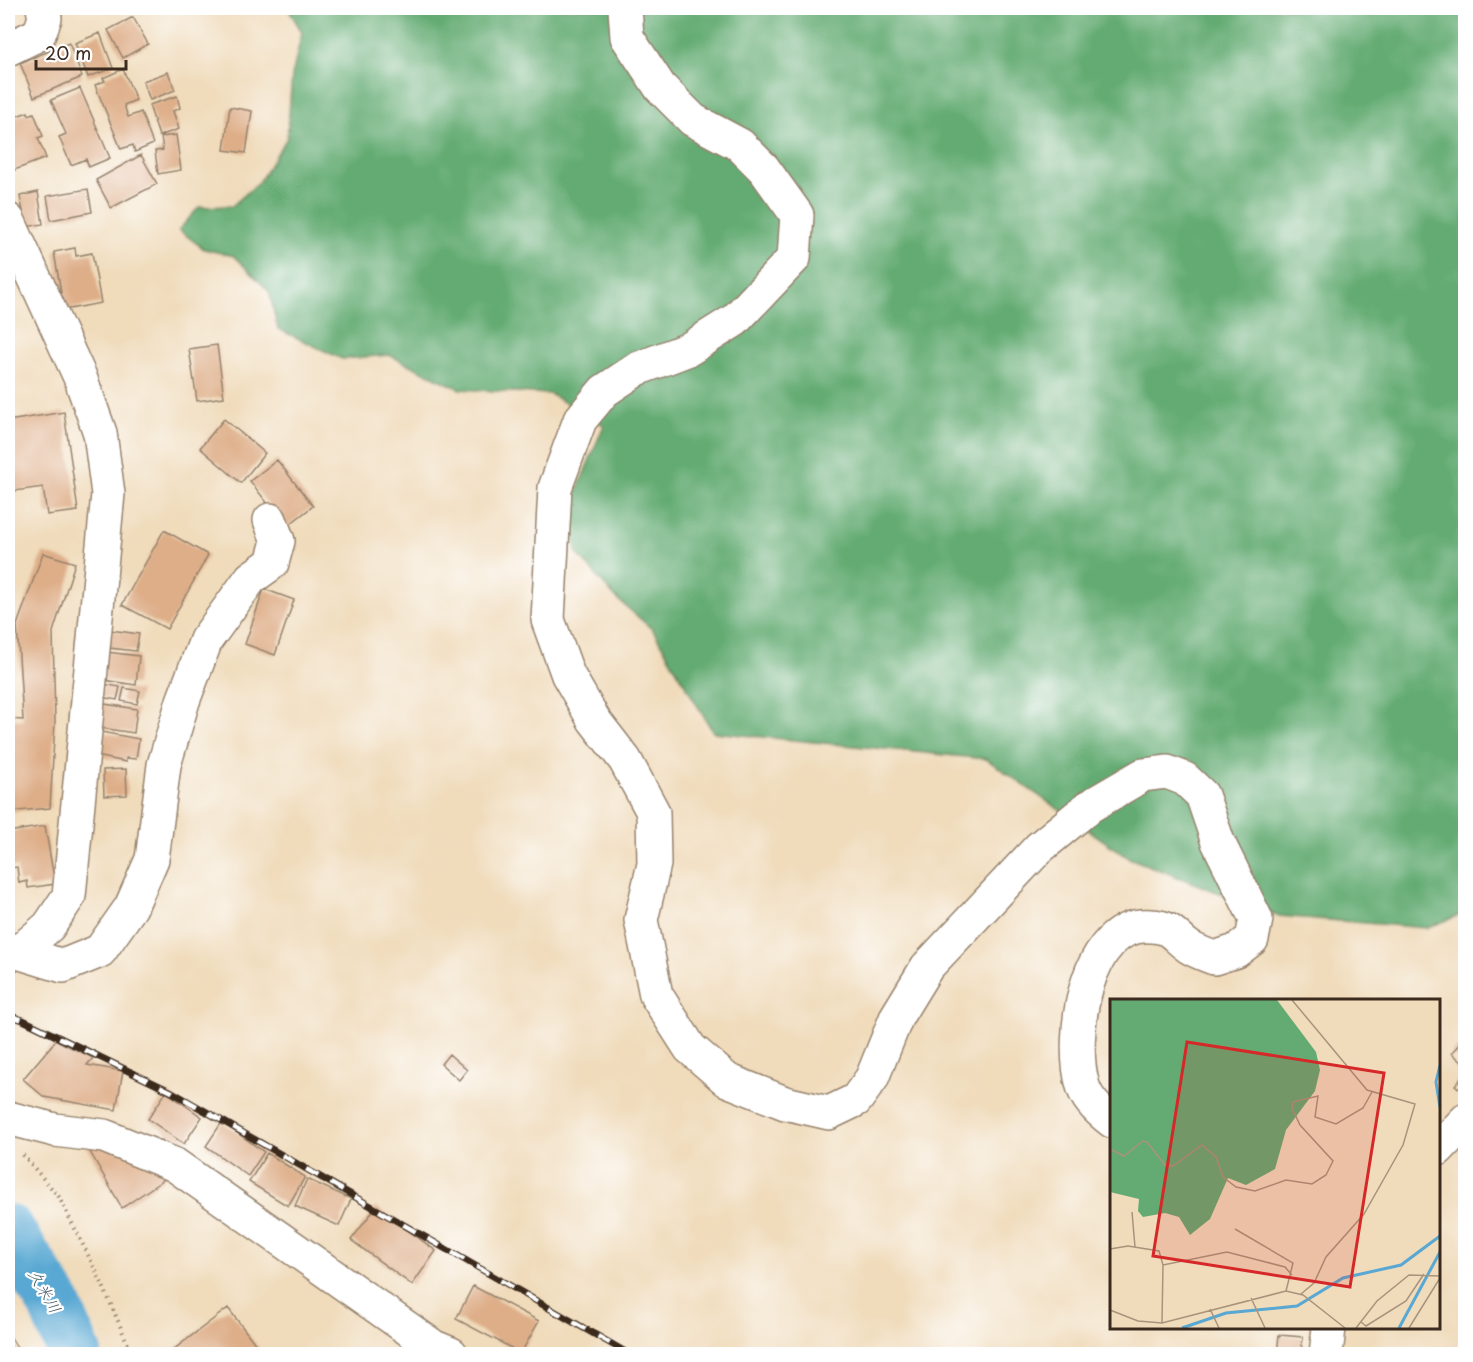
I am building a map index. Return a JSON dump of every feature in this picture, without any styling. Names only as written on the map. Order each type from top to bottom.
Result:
[{"type":"street","points":[[8,49],[39,34],[45,18],[44,8]]},
{"type":"street","points":[[625,8],[627,37],[660,87],[693,120],[740,145],[764,169],[797,215],[794,258],[735,320],[689,349],[637,369],[604,391],[580,420],[555,488],[548,620],[568,675],[594,720],[625,760],[653,812],[654,864],[640,920],[656,995],[690,1048],[727,1080],[785,1103],[830,1113],[856,1100],[872,1078],[897,1016],[927,967],[1039,848],[1090,806],[1143,775],[1167,772],[1185,779],[1202,795],[1218,842],[1256,919],[1252,939],[1236,951],[1214,958],[1190,947],[1170,929],[1148,925],[1127,930],[1098,957],[1085,985],[1079,1048],[1080,1066],[1083,1087],[1099,1112],[1110,1120]]},
{"type":"street","points":[[8,220],[80,377],[100,433],[108,494],[69,896],[49,926],[13,951]]},
{"type":"street","points":[[13,951],[63,966],[100,951],[132,908],[152,859],[164,765],[183,702],[206,640],[251,578],[272,563],[278,542],[270,520]]},
{"type":"street","points":[[8,1118],[55,1131],[104,1136],[175,1165],[424,1340],[451,1354]]},
{"type":"street","points":[[1440,1147],[1466,1120]]},
{"type":"street","points":[[1326,1354],[1329,1329]]},
{"type":"path","points":[[22,1154],[59,1197],[101,1281],[132,1354]]},
{"type":"green space","points":[[288,8],[1465,8],[1465,913],[1427,928],[1279,916],[1129,858],[986,759],[713,732],[653,630],[614,596],[576,552],[570,507],[604,425],[550,394],[460,389],[389,355],[342,359],[278,329],[269,291],[234,256],[204,249],[179,230],[199,207],[232,206],[259,182],[287,138],[292,76],[302,32]]},
{"type":"building","points":[[133,17],[148,44],[123,58],[108,30]]},
{"type":"building","points":[[100,33],[113,68],[88,77],[75,43]]},
{"type":"building","points":[[69,43],[82,77],[34,97],[20,63]]},
{"type":"building","points":[[123,69],[136,100],[124,105],[128,117],[141,112],[153,144],[135,152],[133,145],[121,149],[95,85],[105,81],[103,78]]},
{"type":"building","points":[[168,72],[175,90],[150,100],[143,81]]},
{"type":"building","points":[[80,88],[110,158],[89,167],[86,159],[71,165],[59,137],[66,134],[51,100]]},
{"type":"building","points":[[177,96],[180,108],[173,111],[179,129],[159,136],[149,105]]},
{"type":"building","points":[[230,107],[252,111],[246,153],[224,150]]},
{"type":"building","points":[[28,112],[29,115],[34,113],[43,136],[38,138],[46,158],[12,171],[8,158],[8,119]]},
{"type":"building","points":[[176,135],[181,170],[158,174],[155,151],[163,150],[161,137]]},
{"type":"building","points":[[141,155],[157,184],[111,208],[96,180]]},
{"type":"building","points":[[88,189],[92,212],[51,220],[47,196]]},
{"type":"building","points":[[38,192],[43,224],[26,227],[20,196]]},
{"type":"building","points":[[75,248],[76,256],[92,253],[101,303],[64,310],[54,252]]},
{"type":"building","points":[[217,345],[224,397],[197,401],[189,349]]},
{"type":"building","points":[[64,412],[78,511],[47,515],[43,487],[8,492],[8,421]]},
{"type":"building","points":[[224,419],[265,453],[241,483],[200,448]]},
{"type":"building","points":[[277,460],[313,506],[286,527],[250,481]]},
{"type":"building","points":[[164,530],[208,555],[167,629],[122,605]]},
{"type":"building","points":[[43,553],[75,563],[53,632],[55,722],[50,808],[8,812],[8,719],[23,720],[17,625]]},
{"type":"building","points":[[264,589],[294,600],[275,655],[245,644]]},
{"type":"building","points":[[103,629],[139,634],[136,651],[100,647]]},
{"type":"building","points":[[106,652],[139,656],[136,685],[103,680]]},
{"type":"building","points":[[103,684],[120,687],[117,700],[101,697]]},
{"type":"building","points":[[124,688],[140,691],[137,704],[121,701]]},
{"type":"building","points":[[98,703],[137,709],[134,733],[94,727]]},
{"type":"building","points":[[96,731],[139,739],[136,759],[126,758],[126,762],[91,755]]},
{"type":"building","points":[[126,769],[127,795],[104,796],[103,770]]},
{"type":"building","points":[[45,826],[55,884],[28,888],[27,881],[19,883],[17,867],[11,868],[8,832]]},
{"type":"building","points":[[1466,1038],[1466,1066],[1452,1053]]},
{"type":"building","points":[[56,1040],[93,1058],[87,1065],[123,1071],[116,1110],[44,1097],[23,1079]]},
{"type":"building","points":[[449,1054],[467,1070],[459,1080],[441,1064]]},
{"type":"building","points":[[1466,1073],[1466,1095],[1455,1085]]},
{"type":"building","points":[[166,1092],[202,1117],[184,1144],[148,1119]]},
{"type":"building","points":[[222,1122],[264,1152],[248,1176],[206,1146]]},
{"type":"building","points":[[162,1140],[166,1178],[122,1208],[85,1143],[114,1146]]},
{"type":"building","points":[[267,1153],[305,1177],[288,1206],[249,1182]]},
{"type":"building","points":[[307,1179],[351,1199],[339,1226],[295,1206]]},
{"type":"building","points":[[376,1207],[436,1251],[412,1285],[351,1240]]},
{"type":"building","points":[[473,1286],[539,1321],[521,1353],[456,1319]]},
{"type":"building","points":[[228,1308],[263,1354],[176,1354],[173,1350]]},
{"type":"building","points":[[8,1333],[21,1354],[8,1354]]},
{"type":"building","points":[[1279,1335],[1303,1337],[1301,1354],[1277,1354]]},
{"type":"waterway","name":"久米川","points":[[8,1231],[54,1303],[75,1354]]},
{"type":"railway","points":[[8,1015],[23,1020],[172,1092],[629,1354]]}]
